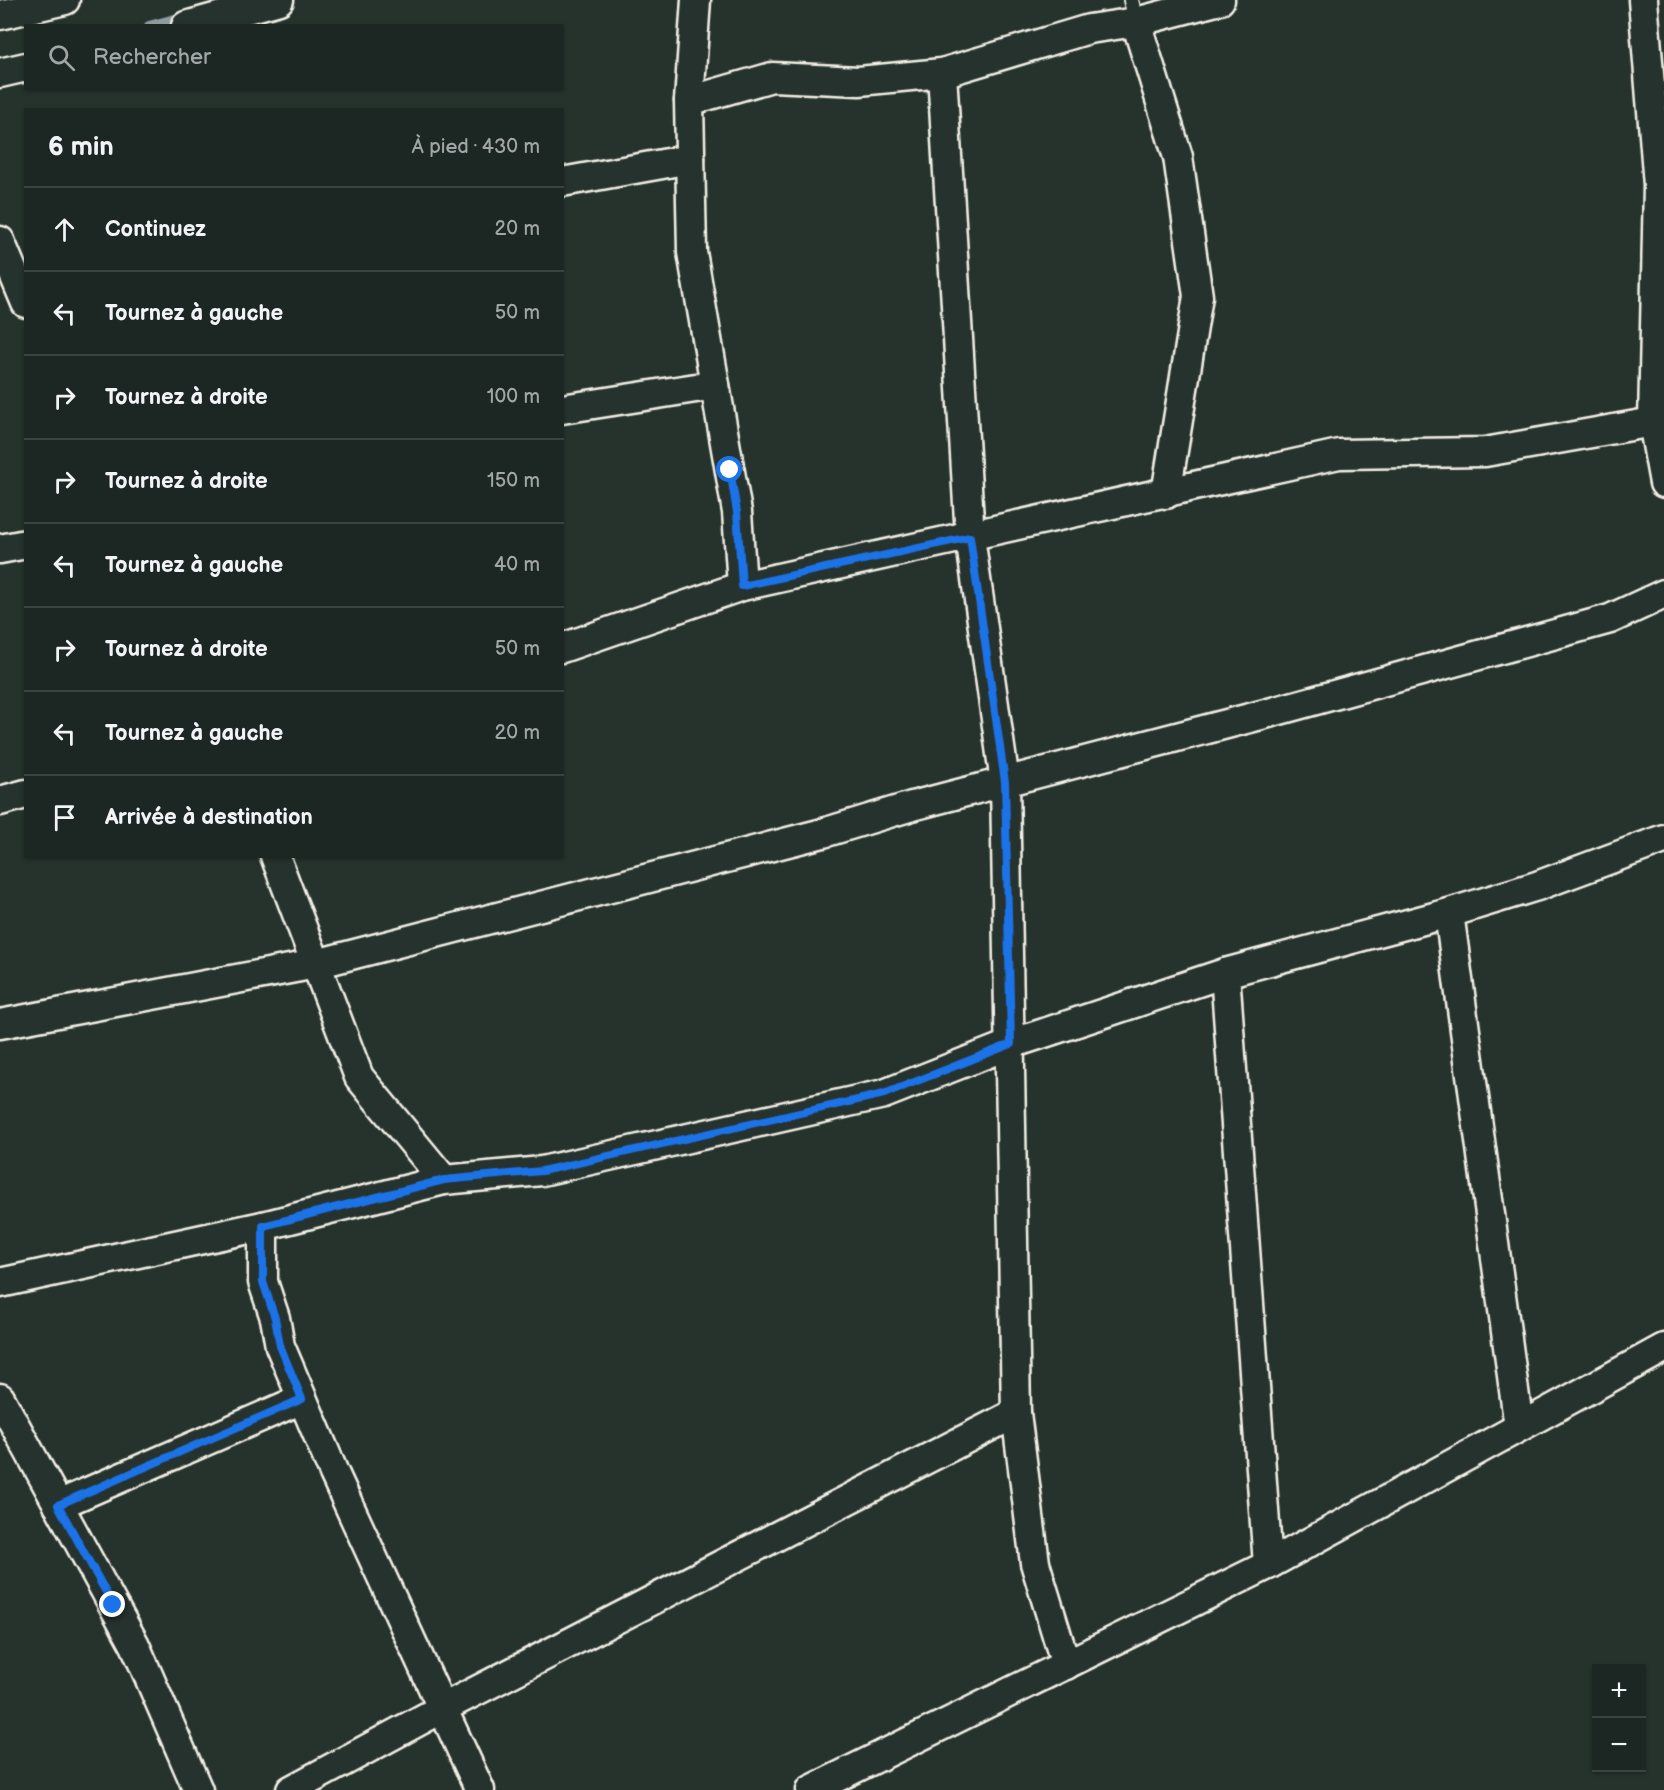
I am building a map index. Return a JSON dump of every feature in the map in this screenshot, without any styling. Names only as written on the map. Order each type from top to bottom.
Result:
[{"type":"street","points":[[0,15],[65,0]]},
{"type":"street","points":[[193,24],[279,0]]},
{"type":"street","points":[[696,0],[689,101],[692,252],[737,512],[742,586]]},
{"type":"street","points":[[689,101],[772,77],[859,81],[942,72],[1089,29],[1134,11],[1220,0]]},
{"type":"street","points":[[1643,0],[1658,185],[1653,422],[1664,483]]},
{"type":"street","points":[[1134,11],[1178,157],[1198,296],[1166,494]]},
{"type":"street","points":[[0,73],[24,67]]},
{"type":"street","points":[[942,72],[970,537],[1005,782],[1016,1413],[1035,1563],[1066,1665]]},
{"type":"street","points":[[564,182],[690,159]]},
{"type":"street","points":[[0,241],[18,299]]},
{"type":"street","points":[[564,409],[715,386]]},
{"type":"street","points":[[564,647],[742,586],[1340,454],[1485,452],[1653,422]]},
{"type":"street","points":[[0,549],[24,544]]},
{"type":"street","points":[[0,1024],[316,963],[823,833],[1610,619],[1664,594]]},
{"type":"street","points":[[0,801],[24,795]]},
{"type":"street","points":[[0,1283],[263,1226],[444,1180],[542,1171],[884,1094],[1011,1044],[1225,973],[1449,913],[1538,886],[1664,839]]},
{"type":"street","points":[[276,858],[359,1077],[444,1180]]},
{"type":"street","points":[[1449,913],[1519,1427]]},
{"type":"street","points":[[1225,973],[1268,1565]]},
{"type":"street","points":[[263,1226],[263,1282],[275,1318],[280,1346],[480,1790]]},
{"type":"street","points":[[811,1790],[1268,1565],[1664,1348]]},
{"type":"street","points":[[0,1398],[135,1645],[198,1790]]},
{"type":"street","points":[[58,1505],[302,1399]]},
{"type":"street","points":[[291,1790],[443,1708],[1016,1413]]},
{"type":"waterway","points":[[156,24],[186,16]]},
{"type":"route","points":[[113,1605],[58,1505],[302,1399],[280,1346],[275,1318],[263,1282],[263,1226],[444,1180],[542,1171],[884,1094],[1011,1044],[1005,782],[970,537],[742,586],[737,512],[730,470]]}]
